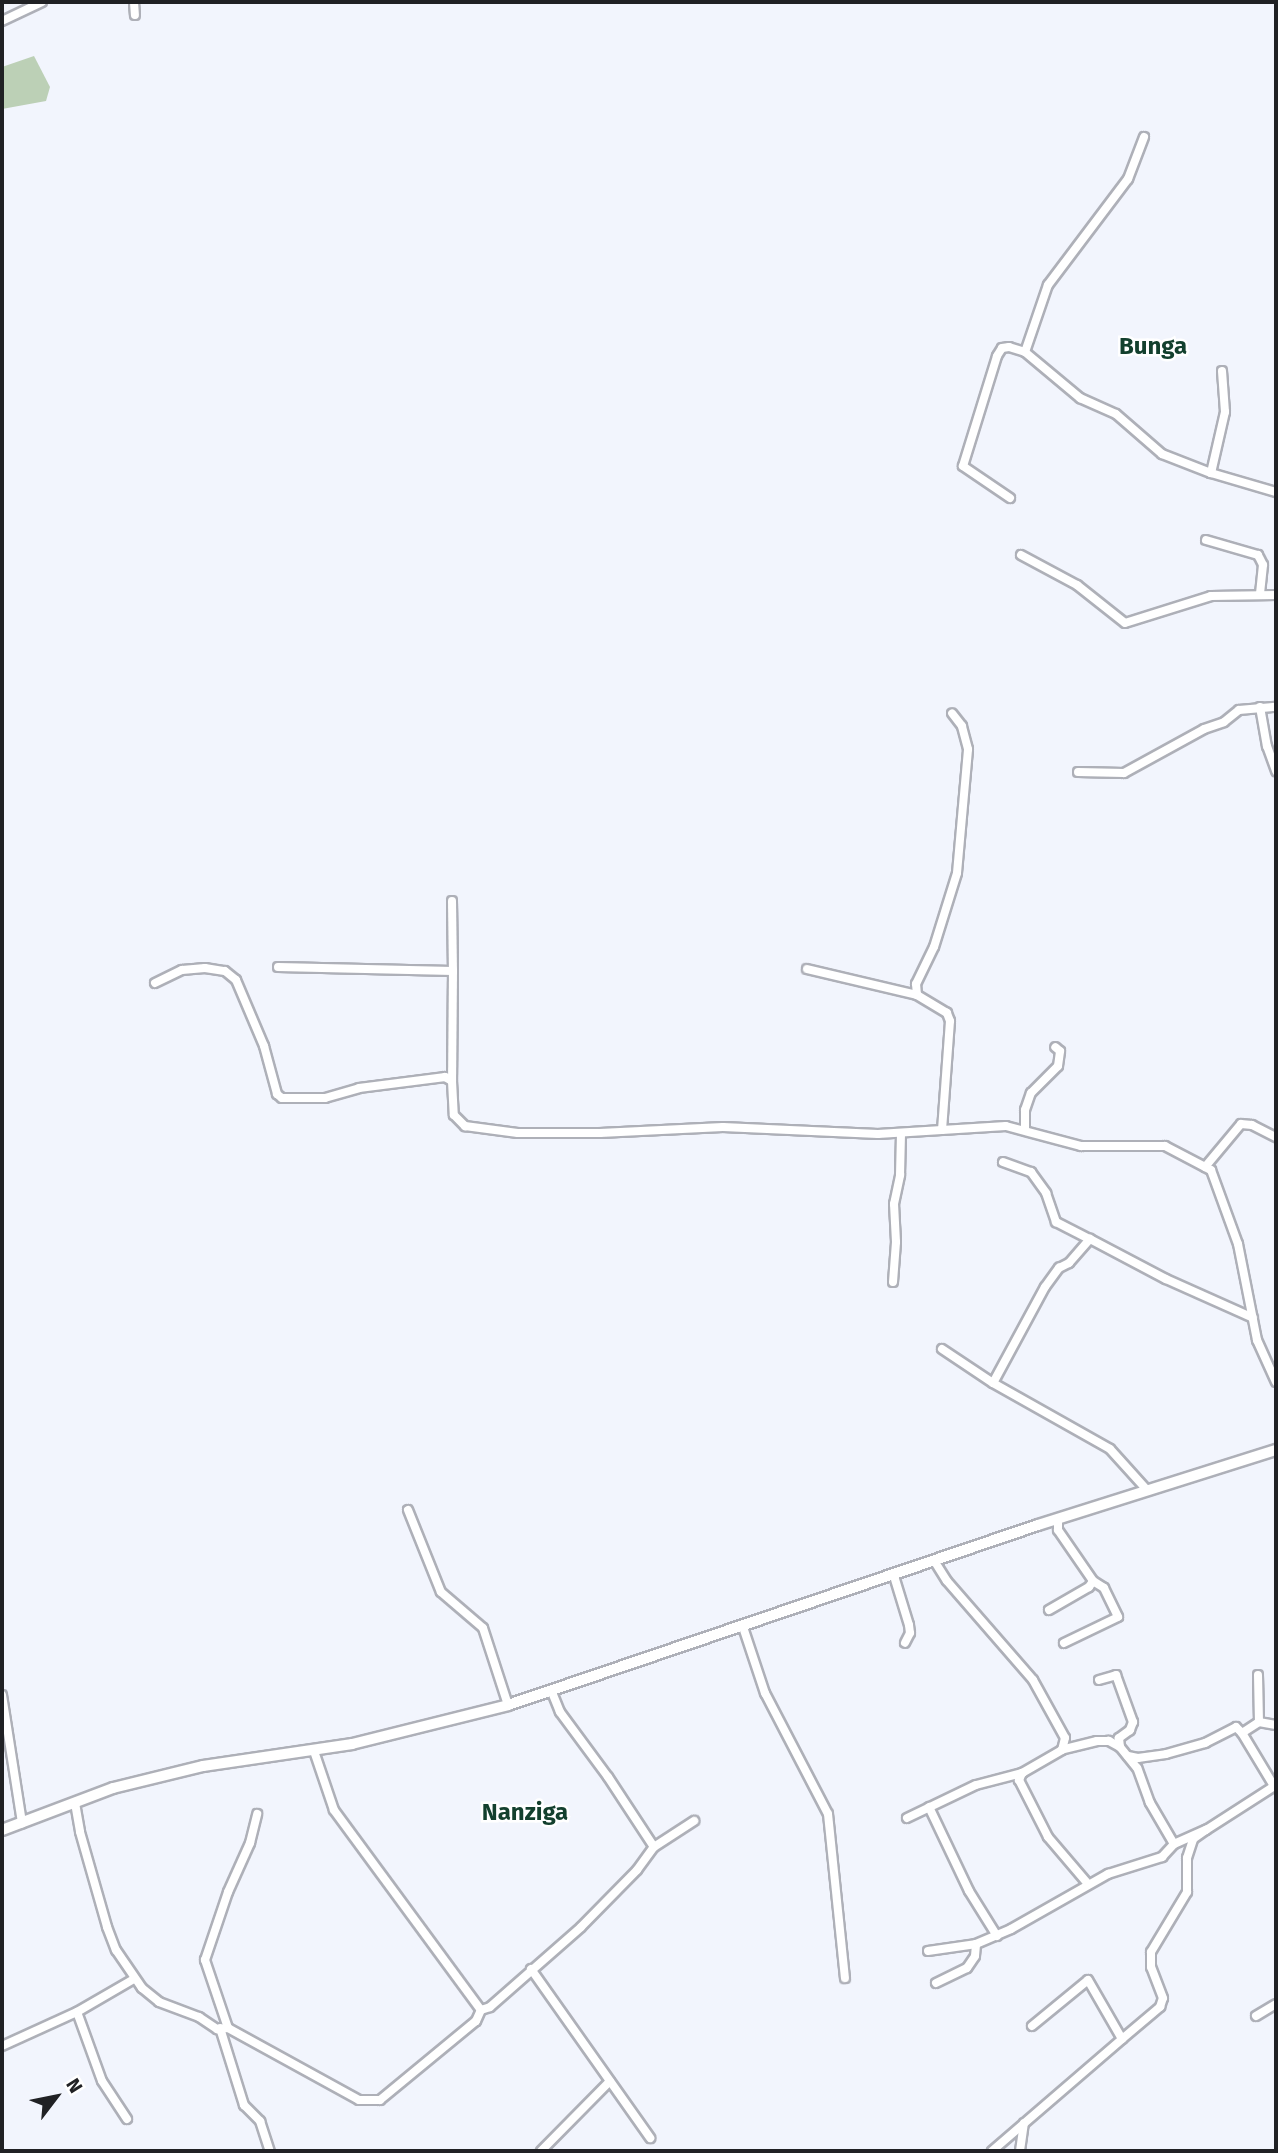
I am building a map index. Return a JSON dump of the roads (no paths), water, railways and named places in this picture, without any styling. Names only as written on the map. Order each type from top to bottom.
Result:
[{"type":"street","points":[[2,21],[43,2]]},
{"type":"street","points":[[134,2],[135,15]]},
{"type":"street","points":[[1025,352],[1048,285],[1128,178],[1144,137]]},
{"type":"street","points":[[1010,498],[963,466],[999,350],[1009,347],[1025,352],[1080,398],[1116,414],[1162,454],[1212,473],[1276,492]]},
{"type":"street","points":[[1212,473],[1225,412],[1222,371]]},
{"type":"street","points":[[1206,540],[1258,555],[1263,565],[1260,594]]},
{"type":"street","points":[[1021,555],[1077,585],[1125,623],[1211,596],[1276,596]]},
{"type":"street","points":[[1260,707],[1276,771]]},
{"type":"street","points":[[1078,772],[1124,773],[1204,729],[1224,722],[1239,710],[1276,707]]},
{"type":"street","points":[[918,995],[916,984],[934,947],[957,873],[968,749],[962,726],[952,713]]},
{"type":"street","points":[[452,901],[452,1081],[454,1115],[465,1126],[518,1133],[600,1133],[723,1126],[901,1133],[1006,1126],[1081,1146],[1165,1146],[1211,1170],[1238,1244],[1257,1340],[1276,1382]]},
{"type":"street","points":[[278,967],[453,971]]},
{"type":"street","points":[[155,983],[182,970],[205,968],[225,971],[236,980],[264,1046],[277,1094],[282,1098],[325,1098],[359,1088],[445,1077],[452,1081]]},
{"type":"street","points":[[807,969],[918,995],[947,1013],[950,1021],[942,1130]]},
{"type":"street","points":[[1025,1129],[1025,1110],[1031,1093],[1058,1066],[1059,1051],[1055,1047]]},
{"type":"street","points":[[1205,1167],[1241,1124],[1252,1125],[1276,1138]]},
{"type":"street","points":[[893,1282],[896,1242],[894,1205],[901,1133]]},
{"type":"street","points":[[1003,1162],[1031,1172],[1046,1192],[1056,1222],[1166,1279],[1253,1318]]},
{"type":"street","points":[[993,1383],[1045,1287],[1059,1268],[1069,1263],[1090,1239]]},
{"type":"street","points":[[942,1349],[993,1383],[1110,1448],[1147,1490]]},
{"type":"street","points":[[2,1830],[113,1788],[203,1766],[314,1751],[508,1705],[1147,1490],[1276,1450]]},
{"type":"street","points":[[408,1510],[441,1592],[483,1628],[508,1705]]},
{"type":"street","points":[[1058,1520],[1058,1530],[1093,1581],[1104,1588],[1118,1617],[1064,1643]]},
{"type":"street","points":[[935,1562],[947,1581],[1033,1680],[1065,1738],[1077,1745]]},
{"type":"street","points":[[894,1576],[909,1625],[910,1633],[905,1643]]},
{"type":"street","points":[[1049,1610],[1089,1587],[1093,1581]]},
{"type":"street","points":[[743,1627],[765,1693],[828,1814],[845,1978]]},
{"type":"street","points":[[1099,1679],[1116,1675],[1133,1722],[1130,1730],[1119,1738],[1120,1747]]},
{"type":"street","points":[[1258,1675],[1259,1722]]},
{"type":"street","points":[[551,1690],[560,1712],[608,1777],[654,1847]]},
{"type":"street","points":[[2,1695],[22,1823]]},
{"type":"street","points":[[1242,1732],[1259,1722],[1276,1724]]},
{"type":"street","points":[[992,2151],[1160,2007],[1163,1998],[1151,1967],[1151,1952],[1187,1892],[1187,1858],[1193,1839],[1275,1786],[1242,1732],[1236,1727],[1205,1743],[1166,1754],[1128,1756]]},
{"type":"street","points":[[1062,1750],[1065,1738]]},
{"type":"street","points":[[907,1818],[976,1785],[1022,1773],[1062,1750],[1109,1741],[1120,1747],[1137,1768],[1160,1823],[1174,1844]]},
{"type":"street","points":[[314,1751],[334,1810],[481,2010]]},
{"type":"street","points":[[1022,1773],[1019,1780],[1048,1837],[1088,1884]]},
{"type":"street","points":[[75,1803],[79,1832],[107,1927],[116,1950],[134,1979],[159,2002],[224,2028],[359,2101],[380,2100],[476,2021],[481,2010],[491,2007],[604,1905],[654,1847],[694,1821]]},
{"type":"street","points":[[929,1807],[969,1891],[997,1936]]},
{"type":"street","points":[[257,1814],[250,1843],[228,1892],[205,1959],[244,2105],[260,2121],[270,2151]]},
{"type":"street","points":[[928,1951],[976,1944],[997,1936],[1041,1914],[1088,1884],[1108,1874],[1162,1857],[1174,1844],[1206,1830]]},
{"type":"street","points":[[936,1983],[967,1968],[975,1956],[976,1944]]},
{"type":"street","points":[[531,1969],[650,2138]]},
{"type":"street","points":[[2,2046],[77,2012],[134,1979]]},
{"type":"street","points":[[1032,2026],[1088,1980],[1122,2039]]},
{"type":"street","points":[[1256,2016],[1276,2004]]},
{"type":"street","points":[[77,2012],[102,2081],[127,2119]]},
{"type":"street","points":[[541,2151],[610,2081]]},
{"type":"street","points":[[1020,2151],[1024,2123]]},
{"type":"district","name":"Bunga","points":[[1153,347]]},
{"type":"district","name":"Nanziga","points":[[525,1813]]}]
